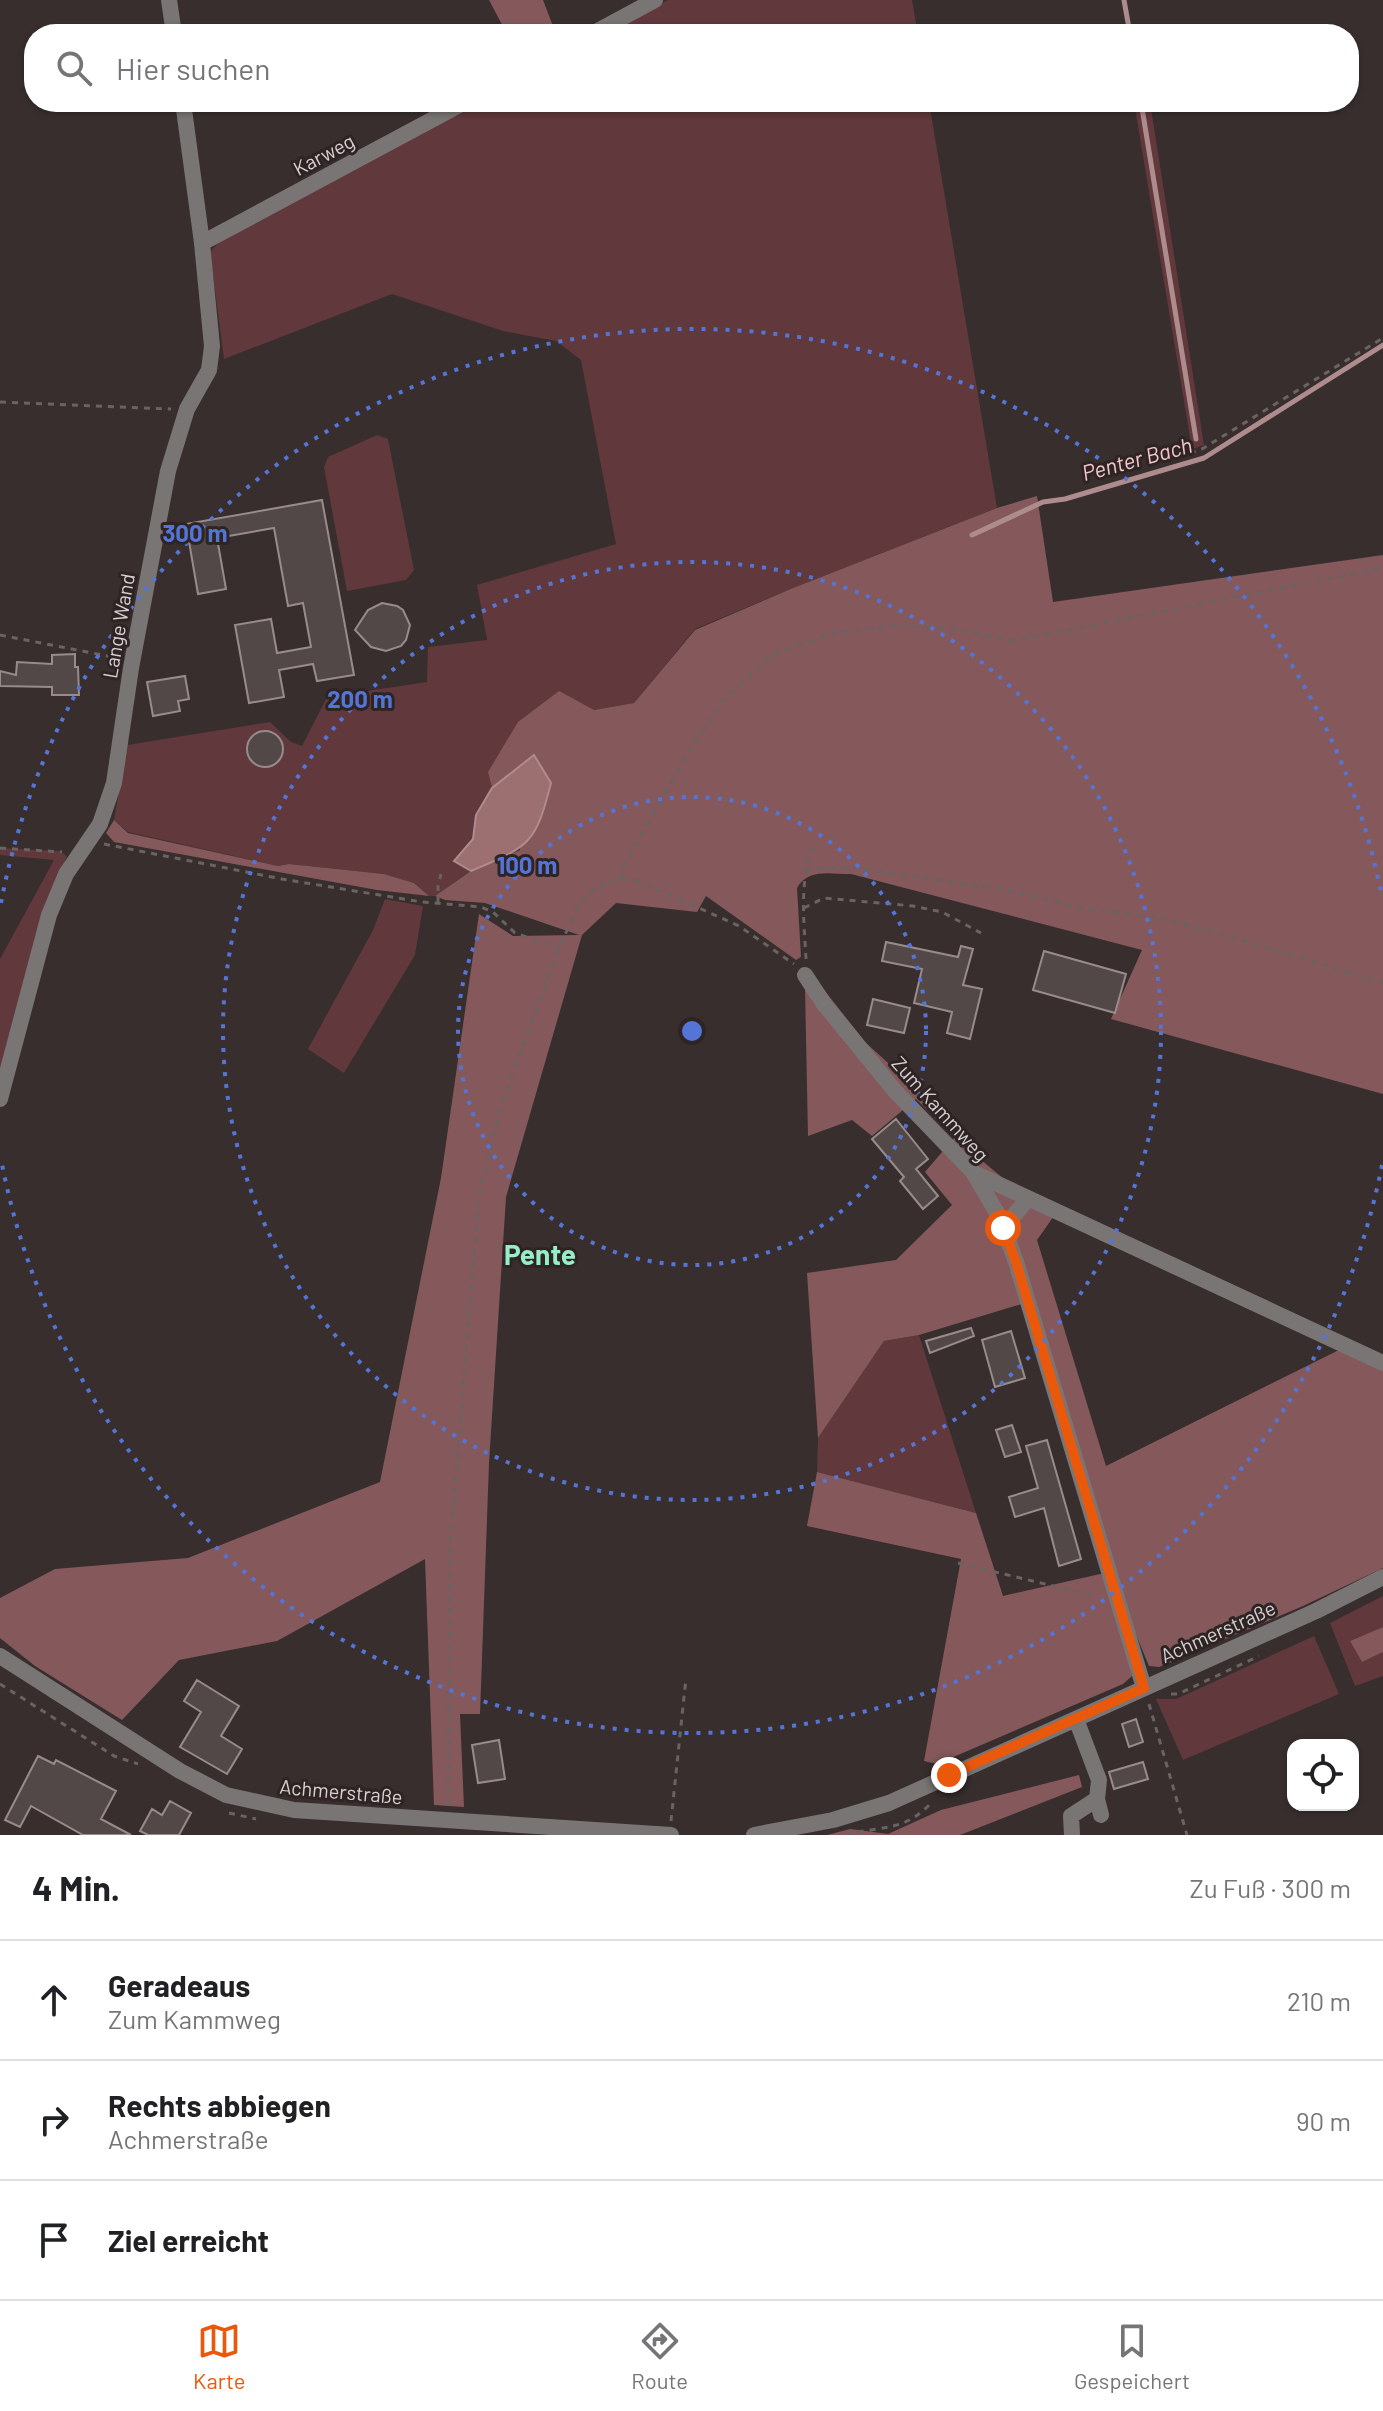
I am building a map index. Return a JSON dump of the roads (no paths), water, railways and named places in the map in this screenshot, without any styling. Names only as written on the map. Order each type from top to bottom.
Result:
[{"type":"street","points":[[169,0],[173,24]]},
{"type":"street","points":[[611,24],[655,0]]},
{"type":"street","name":"Lange Wand","points":[[0,1099],[44,930],[66,874],[100,824],[114,783],[132,661],[168,471],[187,409],[209,370],[212,346],[184,112]]},
{"type":"street","name":"Karweg","points":[[202,243],[446,112]]},
{"type":"street","name":"Zum Kammweg","points":[[805,975],[824,1004],[895,1091],[973,1172],[1003,1228],[1016,1262],[1144,1688]]},
{"type":"street","points":[[973,1172],[1383,1363]]},
{"type":"street","points":[[1003,1228],[1028,1199]]},
{"type":"street","name":"Achmerstraße","points":[[754,1835],[833,1820],[889,1803],[1316,1611],[1383,1577]]},
{"type":"street","name":"Achmerstraße","points":[[0,1656],[180,1771],[226,1795],[294,1810],[448,1820],[471,1828],[671,1835]]},
{"type":"street","points":[[1072,1835],[1071,1816],[1099,1807],[1099,1780],[1076,1719]]},
{"type":"waterway","points":[[1124,0],[1128,24]]},
{"type":"waterway","points":[[1143,112],[1196,439]]},
{"type":"waterway","name":"Penter Bach","points":[[972,535],[1043,502],[1065,499],[1204,458],[1383,345]]},
{"type":"district","name":"Pente","points":[[540,1255]]}]
